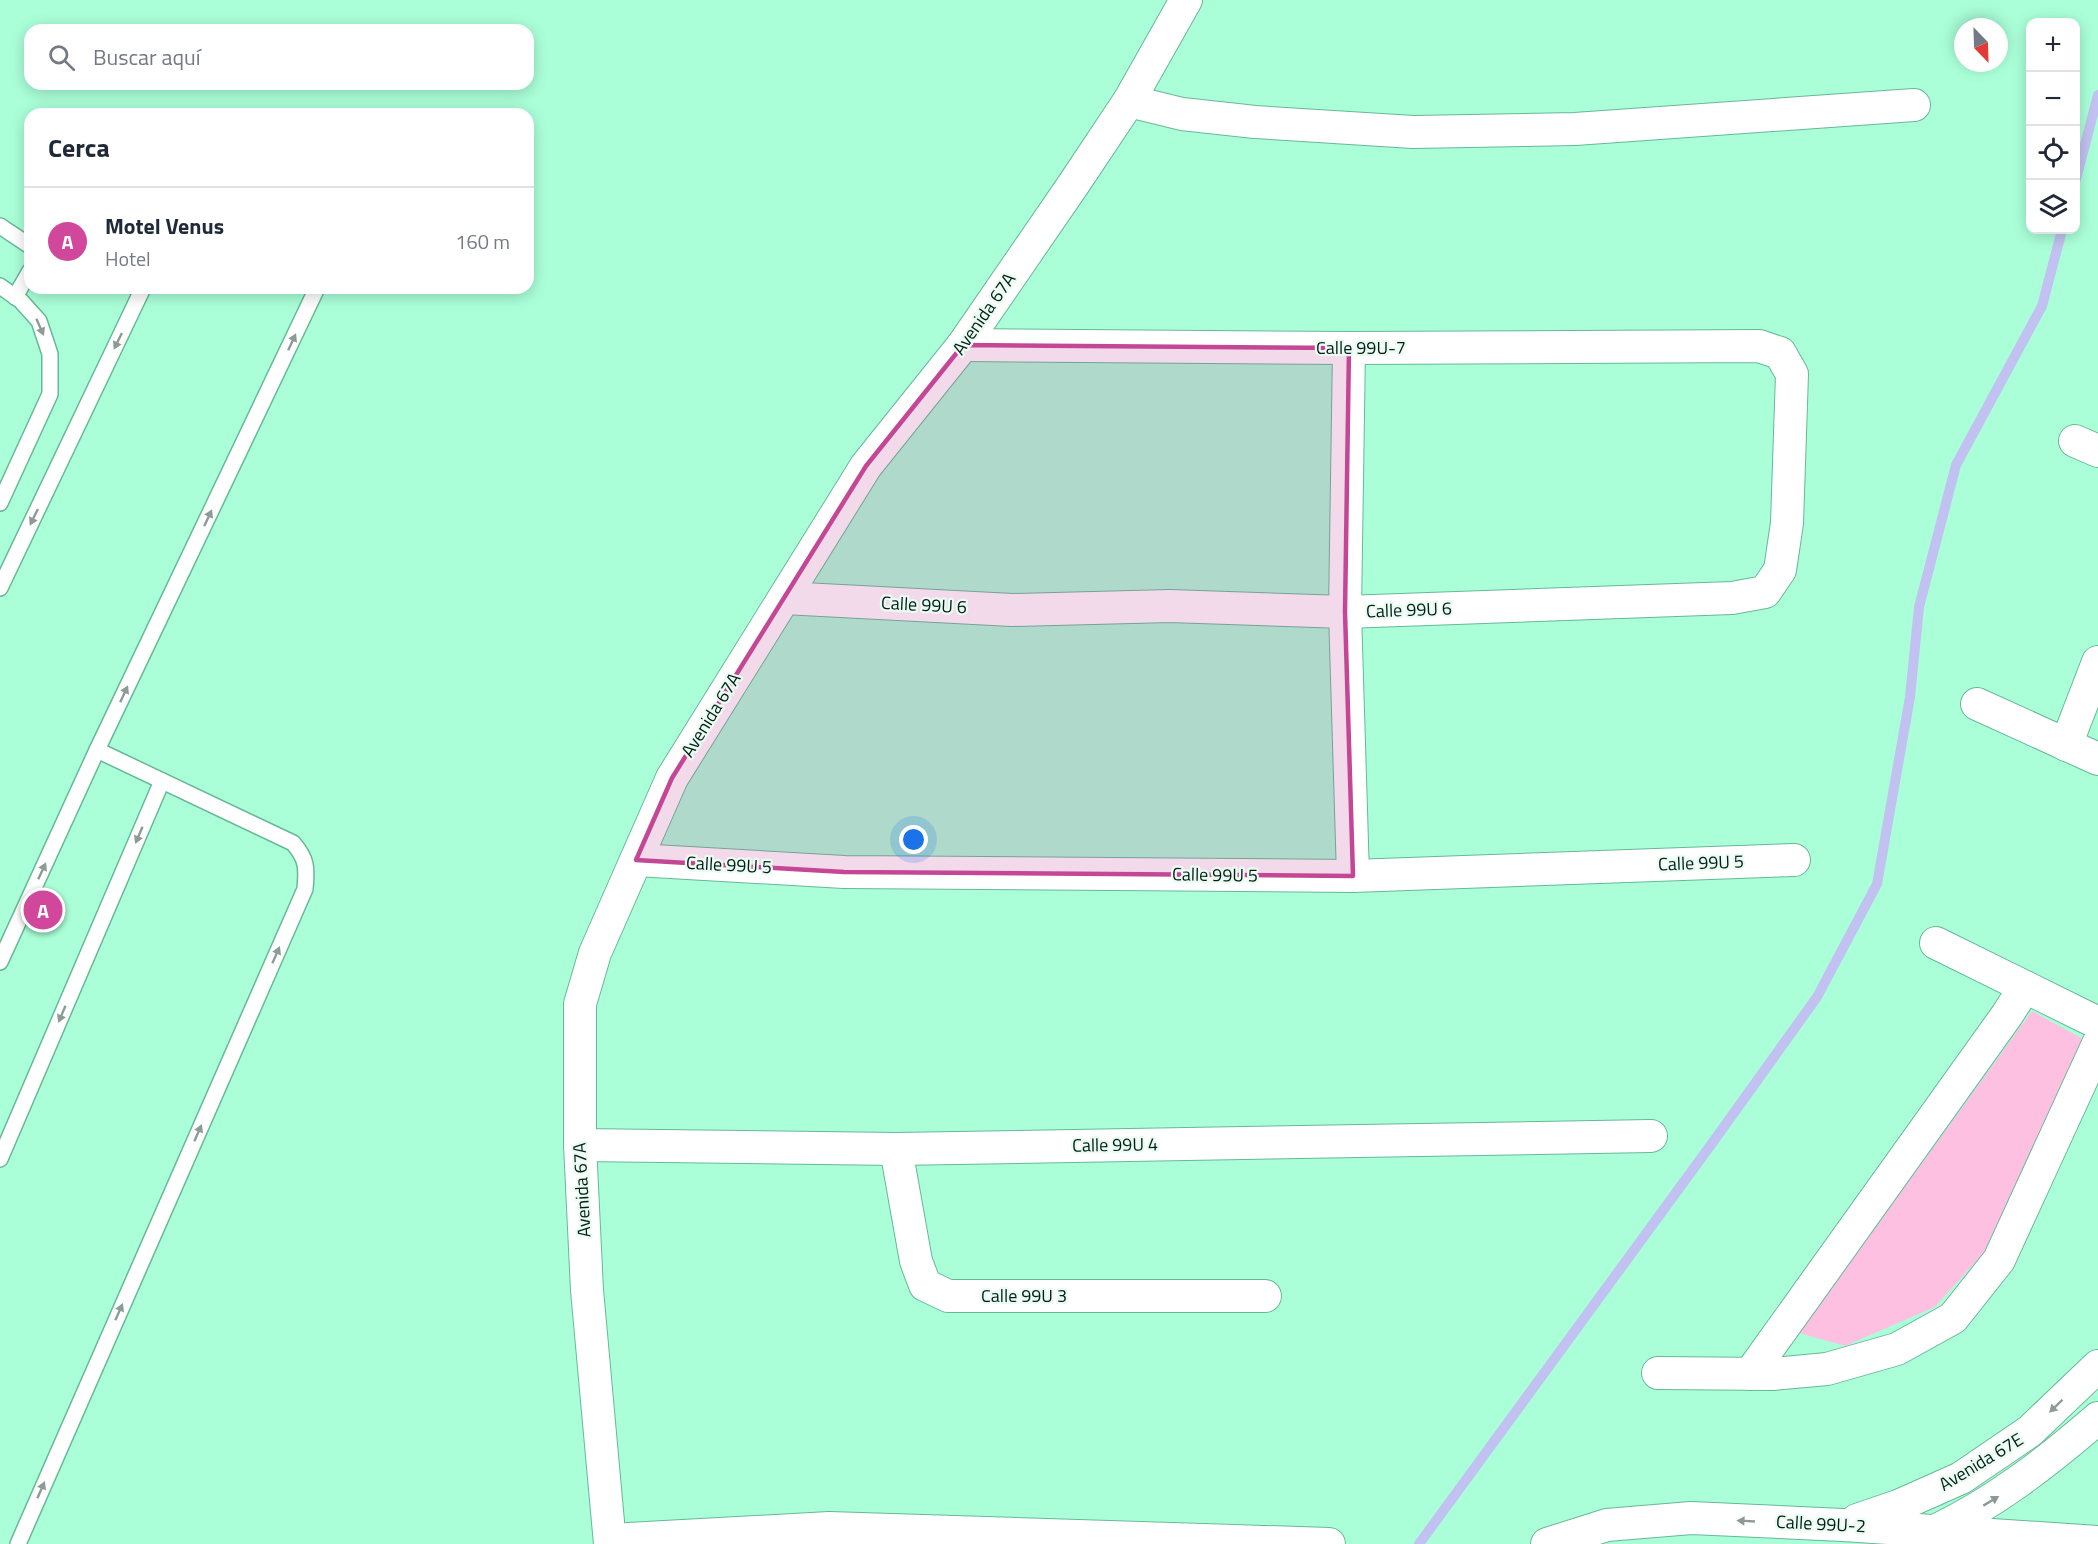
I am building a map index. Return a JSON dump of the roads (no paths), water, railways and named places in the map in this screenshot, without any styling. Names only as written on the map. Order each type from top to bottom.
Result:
[{"type":"street","name":"Avenida 67A","points":[[610,1542],[587,1290],[580,1145],[580,1004],[595,953],[672,778],[866,466],[963,345],[1129,101],[1186,0]]},
{"type":"street","points":[[1129,101],[1182,114],[1255,122],[1413,132],[1575,129],[1914,105]]},
{"type":"street","name":"Calle 99U-7","points":[[963,345],[1349,348],[1759,346]]},
{"type":"street","name":"Calle 99U 6","points":[[784,598],[1012,610],[1170,606],[1345,612],[1732,598],[1765,592],[1780,570],[1787,523],[1792,374],[1780,353],[1759,346]]},
{"type":"street","points":[[1349,348],[1345,612],[1353,876]]},
{"type":"street","points":[[2066,745],[2098,662]]},
{"type":"street","points":[[1977,704],[2098,759]]},
{"type":"street","name":"Calle 99U 5","points":[[636,860],[844,872],[1353,876],[1794,860]]},
{"type":"street","points":[[1936,943],[2098,1023]]},
{"type":"street","points":[[1750,1374],[2025,987]]},
{"type":"street","points":[[1658,1373],[1773,1374],[1827,1369],[1897,1349],[1953,1318],[1999,1260],[2098,1044]]},
{"type":"street","name":"Calle 99U 4","points":[[580,1145],[896,1149],[1651,1136]]},
{"type":"street","name":"Calle 99U 3","points":[[896,1149],[915,1261],[925,1285],[948,1296],[1265,1296]]},
{"type":"street","name":"Avenida 67E","points":[[1843,1525],[1898,1506],[1961,1478],[2030,1431],[2098,1366]]},
{"type":"street","name":"Avenida 67E","points":[[1900,1544],[1936,1531],[1995,1499],[2052,1458],[2098,1418]]},
{"type":"street","name":"Calle 99U-2","points":[[1547,1544],[1607,1525],[1691,1518],[1843,1525],[2098,1542]]},
{"type":"street","points":[[610,1542],[829,1528],[1329,1544]]},
{"type":"lane","points":[[0,226],[24,242]]},
{"type":"lane","points":[[15,297],[24,281]]},
{"type":"lane","points":[[0,286],[15,297],[39,321],[50,354],[50,394],[0,503]]},
{"type":"lane","points":[[0,588],[140,294]]},
{"type":"lane","points":[[0,962],[97,750],[314,294]]},
{"type":"lane","points":[[18,1544],[305,889],[306,870],[302,854],[293,843],[97,750]]},
{"type":"lane","points":[[0,1159],[162,781]]},
{"type":"waterway","points":[[2080,164],[2098,95]]},
{"type":"waterway","points":[[1419,1544],[1817,997],[1877,884],[1910,697],[1919,607],[1956,465],[2042,306],[2061,234]]},
{"type":"place","name":"Motel Venus","points":[[43,910]]}]
